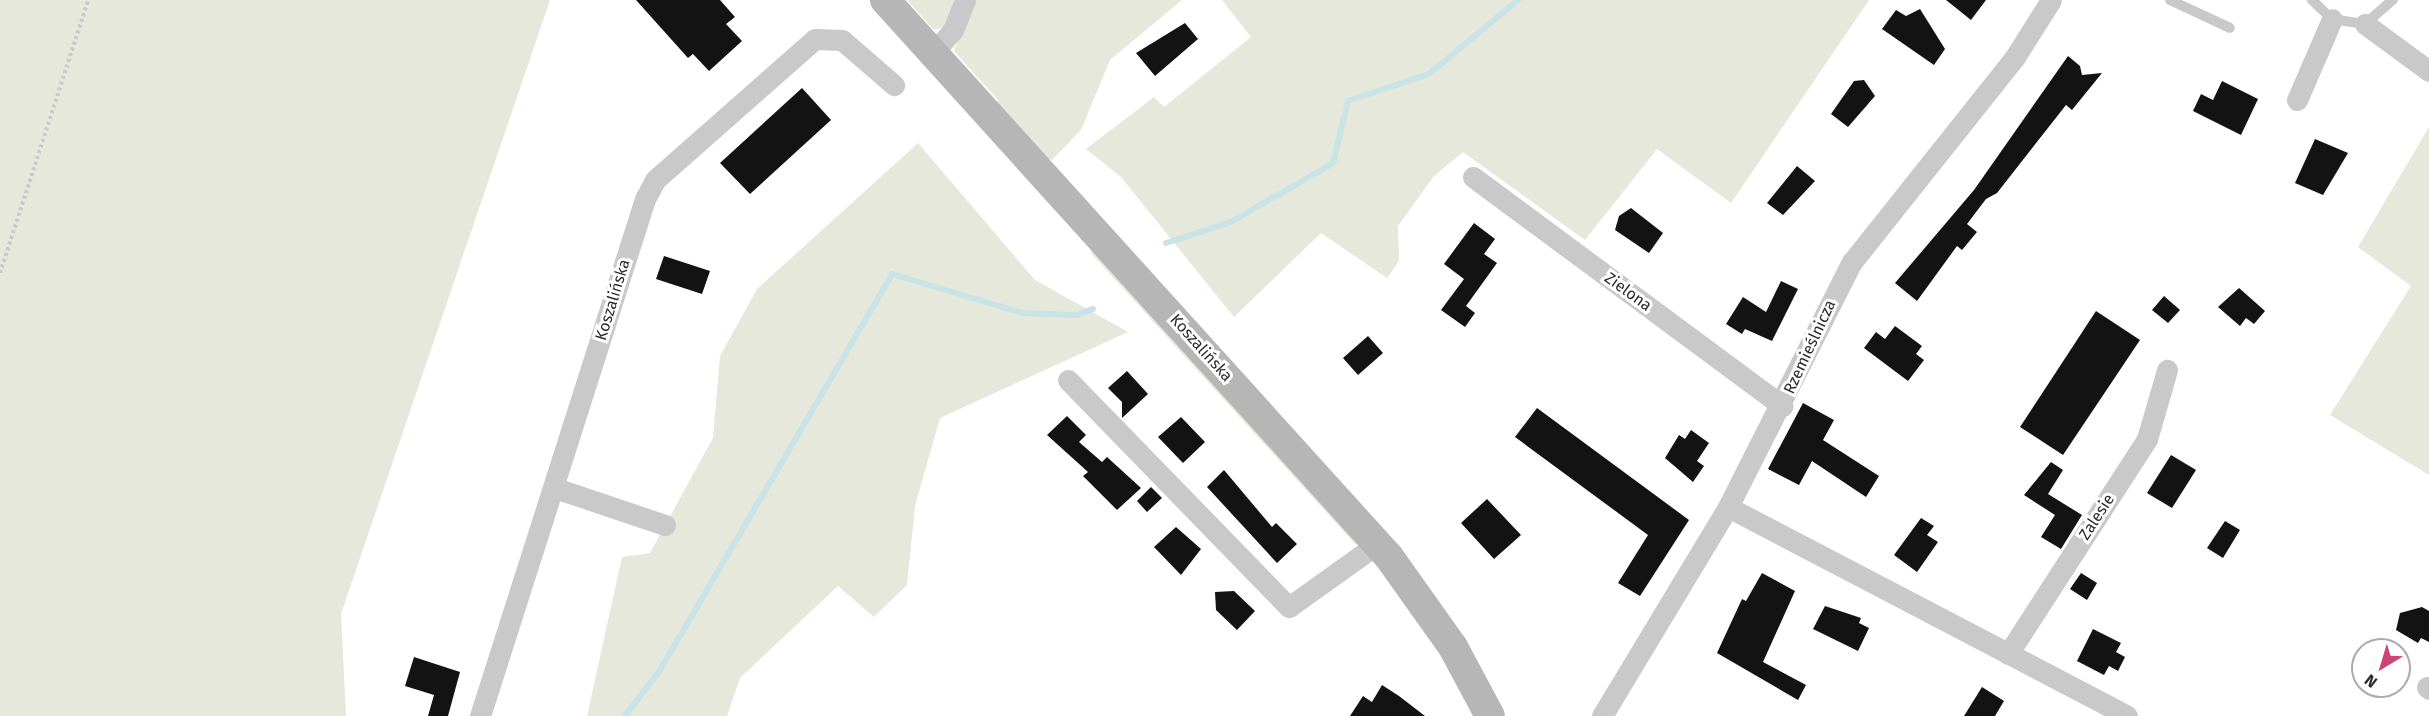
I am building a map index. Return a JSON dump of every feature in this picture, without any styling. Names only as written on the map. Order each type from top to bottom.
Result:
[{"type":"main road","name":"Koszalińska","points":[[885,0],[1377,544],[1432,615],[1490,716]]},
{"type":"street","points":[[933,53],[953,30],[966,0]]},
{"type":"street","name":"Rzemieślnicza","points":[[1602,716],[1728,507],[1783,406],[1852,262],[2015,57],[2051,0]]},
{"type":"street","points":[[2297,100],[2332,19]]},
{"type":"street","points":[[2365,24],[2429,70]]},
{"type":"street","name":"Koszalińska","points":[[485,715],[645,199],[655,180],[815,39],[842,40],[894,85]]},
{"type":"street","name":"Zielona","points":[[1473,177],[1783,406]]},
{"type":"street","name":"Zalesie","points":[[2008,654],[2147,439],[2167,370]]},
{"type":"street","points":[[1068,381],[1289,607],[1377,544]]},
{"type":"street","points":[[555,488],[665,525]]},
{"type":"street","points":[[1728,507],[2127,716]]},
{"type":"lane","points":[[2170,0],[2230,28]]},
{"type":"lane","points":[[2312,0],[2332,19],[2365,24],[2393,0]]},
{"type":"path","points":[[0,273],[88,0]]},
{"type":"shaded area","points":[[0,0],[550,0],[341,614],[346,716],[0,716]]},
{"type":"shaded area","points":[[907,0],[956,0],[944,27],[934,30]]},
{"type":"shaded area","points":[[974,0],[1182,0],[1110,60],[1081,130],[1052,160],[1041,156],[994,105],[998,100],[954,51]]},
{"type":"shaded area","points":[[1222,0],[1869,0],[1731,203],[1657,149],[1585,240],[1463,152],[1434,176],[1398,226],[1399,261],[1387,278],[1321,233],[1234,317],[1121,177],[1086,149],[1154,97],[1164,107],[1251,37]]},
{"type":"shaded area","points":[[2429,127],[2429,475],[2330,415],[2411,286],[2358,247]]},
{"type":"shaded area","points":[[918,143],[1035,280],[1128,332],[940,418],[915,506],[907,585],[874,617],[838,586],[740,678],[727,716],[587,716],[622,557],[650,553],[713,438],[720,356],[757,289]]},
{"type":"shaded area","points":[[1095,248],[1357,537],[1356,545],[1090,252]]},
{"type":"building","points":[[636,0],[720,0],[735,17],[726,24],[742,41],[709,71],[693,54],[688,58]]},
{"type":"building","points":[[1946,0],[1986,0],[1971,20]]},
{"type":"building","points":[[1920,9],[1945,49],[1934,65],[1882,29],[1896,10],[1906,16]]},
{"type":"building","points":[[1185,23],[1198,39],[1155,76],[1136,53]]},
{"type":"building","points":[[2068,56],[2080,66],[2082,75],[2102,73],[2072,110],[2066,105],[1997,193],[1986,199],[1967,224],[1977,232],[1962,250],[1957,246],[1917,301],[1895,283],[1974,190]]},
{"type":"building","points":[[1864,80],[1875,96],[1848,127],[1831,114],[1854,81]]},
{"type":"building","points":[[2222,81],[2258,99],[2241,135],[2193,111],[2201,94],[2213,100]]},
{"type":"building","points":[[802,88],[831,120],[750,194],[720,163]]},
{"type":"building","points":[[2315,139],[2348,153],[2323,195],[2295,183]]},
{"type":"building","points":[[1797,166],[1815,181],[1783,215],[1767,203]]},
{"type":"building","points":[[1631,208],[1663,233],[1649,253],[1615,230],[1619,216]]},
{"type":"building","points":[[1474,223],[1495,239],[1484,254],[1497,263],[1466,306],[1475,313],[1465,327],[1441,310],[1464,279],[1444,264]]},
{"type":"building","points":[[664,256],[710,271],[702,294],[656,279]]},
{"type":"building","points":[[1781,281],[1798,289],[1772,341],[1745,329],[1742,334],[1726,324],[1743,297],[1766,312]]},
{"type":"building","points":[[2239,288],[2265,311],[2254,324],[2246,318],[2240,326],[2218,307]]},
{"type":"building","points":[[2164,296],[2180,310],[2168,323],[2152,310]]},
{"type":"building","points":[[2096,311],[2140,340],[2063,455],[2020,427]]},
{"type":"building","points":[[1895,326],[1922,346],[1916,354],[1924,360],[1908,381],[1864,348],[1876,332],[1885,339]]},
{"type":"building","points":[[1368,336],[1383,353],[1358,375],[1343,358]]},
{"type":"building","points":[[1127,371],[1148,394],[1122,418],[1122,402],[1108,388]]},
{"type":"building","points":[[1803,403],[1834,420],[1823,440],[1879,476],[1866,497],[1812,461],[1799,485],[1768,469]]},
{"type":"building","points":[[1537,408],[1689,520],[1640,596],[1618,583],[1648,535],[1515,437]]},
{"type":"building","points":[[1067,416],[1086,435],[1079,442],[1102,462],[1107,457],[1141,488],[1117,510],[1083,476],[1088,472],[1047,435]]},
{"type":"building","points":[[1181,417],[1205,442],[1183,463],[1158,437]]},
{"type":"building","points":[[1691,430],[1709,443],[1697,461],[1704,466],[1693,482],[1665,458],[1679,435],[1685,439]]},
{"type":"building","points":[[2171,455],[2196,470],[2172,508],[2147,493]]},
{"type":"building","points":[[2051,462],[2063,470],[2048,494],[2082,515],[2061,549],[2041,537],[2055,515],[2024,495]]},
{"type":"building","points":[[1224,470],[1272,527],[1276,523],[1297,544],[1277,563],[1207,487]]},
{"type":"building","points":[[1151,487],[1162,498],[1147,512],[1137,501]]},
{"type":"building","points":[[1487,499],[1521,535],[1494,559],[1461,523]]},
{"type":"building","points":[[1921,518],[1934,526],[1927,535],[1938,542],[1917,572],[1894,555]]},
{"type":"building","points":[[2225,521],[2240,530],[2223,558],[2207,548]]},
{"type":"building","points":[[1176,527],[1201,549],[1181,575],[1154,547]]},
{"type":"building","points":[[1762,573],[1795,591],[1763,662],[1806,685],[1798,700],[1717,653],[1742,599],[1746,601]]},
{"type":"building","points":[[2081,573],[2097,583],[2087,600],[2070,589]]},
{"type":"building","points":[[1234,591],[1255,611],[1237,630],[1216,610],[1215,592]]},
{"type":"building","points":[[1825,606],[1861,618],[1859,623],[1869,628],[1858,651],[1813,629]]},
{"type":"building","points":[[2422,607],[2429,611],[2429,642],[2421,638],[2418,643],[2396,630],[2400,613]]},
{"type":"building","points":[[2093,629],[2121,643],[2116,652],[2125,657],[2118,671],[2109,666],[2104,675],[2077,661]]},
{"type":"building","points":[[414,657],[460,672],[448,716],[428,716],[434,695],[405,686]]},
{"type":"building","points":[[1382,685],[1425,716],[1350,716],[1363,696],[1372,702]]},
{"type":"building","points":[[1982,687],[2004,701],[1995,716],[1964,716]]},
{"type":"waterway","points":[[1166,243],[1231,222],[1333,163],[1348,101],[1429,74],[1518,0]]},
{"type":"waterway","points":[[625,716],[660,670],[892,274],[1023,313],[1077,315],[1093,309]]}]
